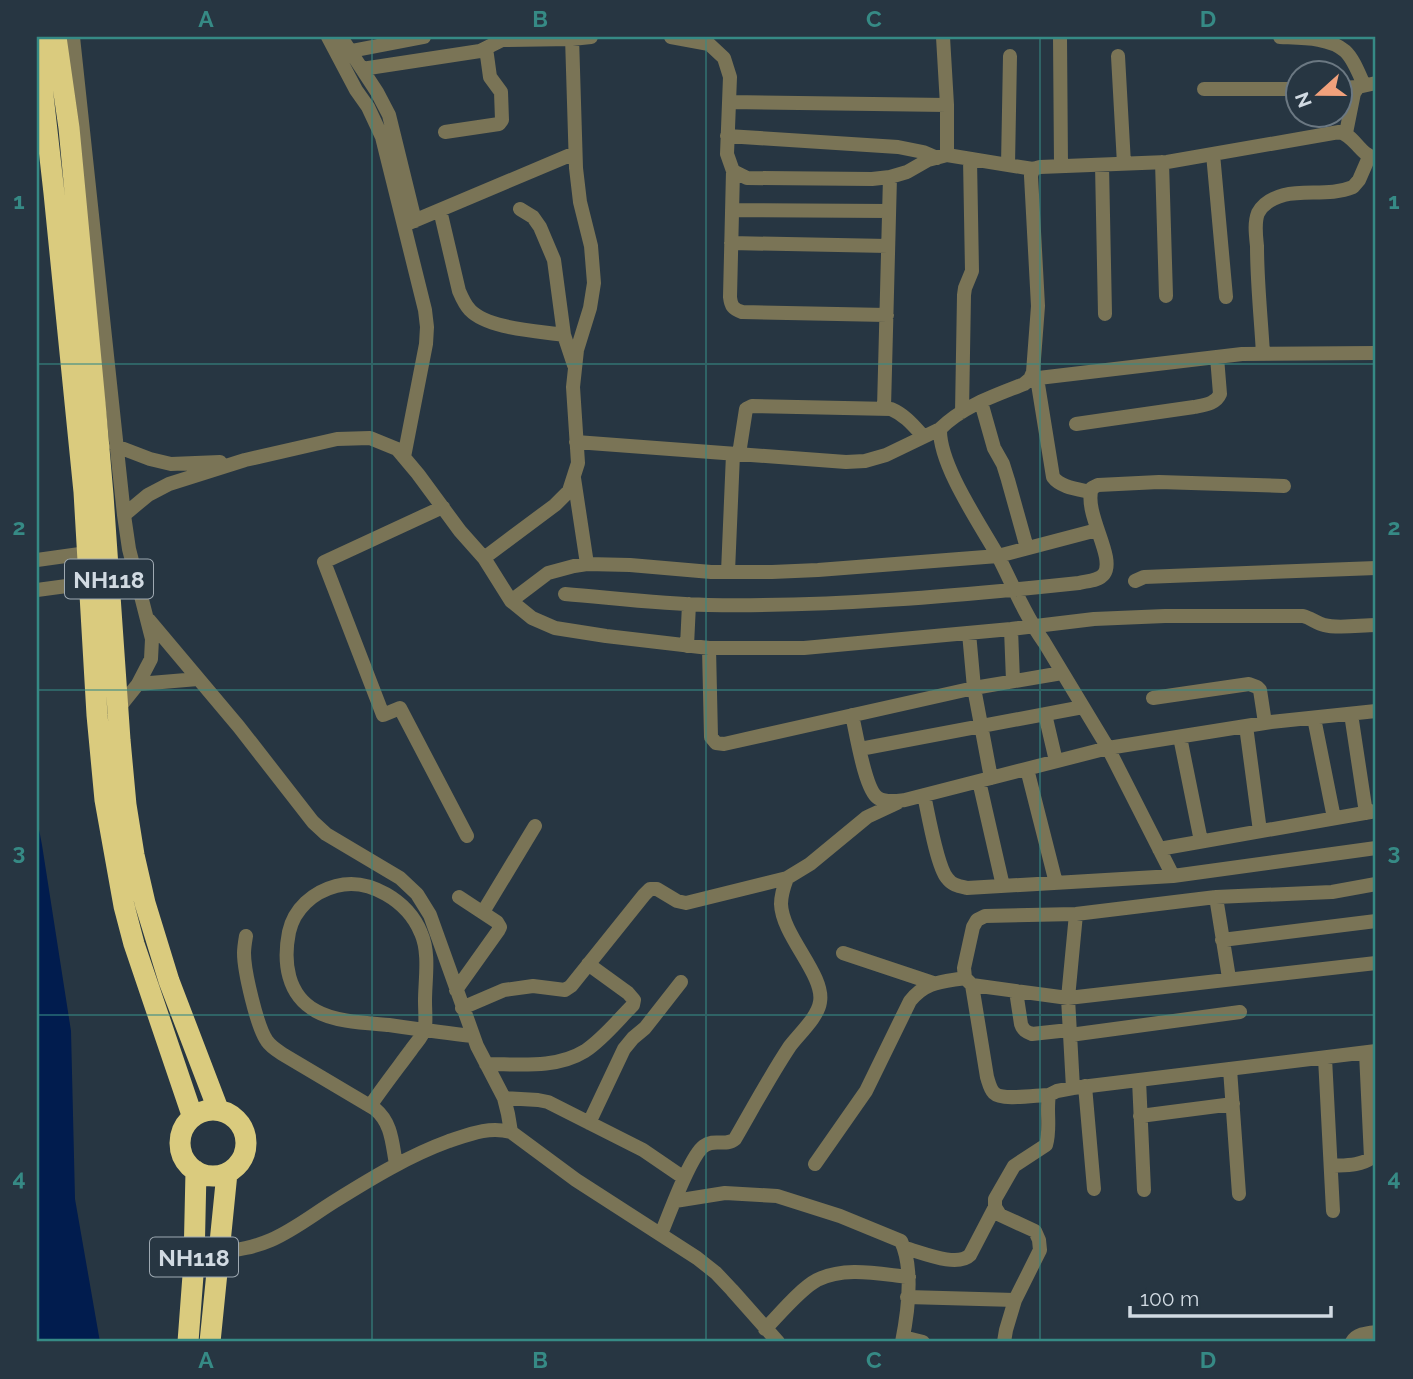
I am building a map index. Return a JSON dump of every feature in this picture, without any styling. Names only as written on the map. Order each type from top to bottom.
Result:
[{"type":"highway","name":"NH118","points":[[57,37],[69,128],[95,403],[126,805],[134,855],[145,904],[169,981],[218,1109],[229,1113],[238,1121],[246,1144],[237,1166],[227,1173],[210,1342]]},
{"type":"highway","name":"NH118","points":[[37,42],[84,492],[105,800],[124,906],[134,944],[192,1115],[179,1138],[180,1151],[186,1163],[195,1171],[194,1262],[188,1342]]},
{"type":"highway","points":[[192,1115],[204,1110],[218,1109]]},
{"type":"highway","points":[[195,1171],[216,1176],[227,1173]]},
{"type":"street","points":[[73,37],[124,515],[129,549],[152,639],[151,659],[138,684],[118,709]]},
{"type":"street","points":[[328,37],[376,123],[409,223]]},
{"type":"street","points":[[341,37],[389,115],[425,310],[426,344],[404,457]]},
{"type":"street","points":[[351,51],[424,37]]},
{"type":"street","points":[[362,69],[480,51],[502,40],[591,37]]},
{"type":"street","points":[[671,37],[709,44],[724,58],[730,76],[727,154],[733,171],[731,305],[742,312],[887,315]]},
{"type":"street","points":[[942,157],[947,105],[943,37]]},
{"type":"street","points":[[1060,37],[1061,166]]},
{"type":"street","points":[[1280,37],[1324,41],[1347,52],[1366,85],[1354,93],[1346,133]]},
{"type":"street","points":[[484,558],[555,505],[569,491],[578,463],[573,387],[577,350],[590,308],[594,283],[591,246],[580,202],[575,153],[572,38]]},
{"type":"street","points":[[445,132],[499,124],[502,120],[501,92],[490,77],[486,48]]},
{"type":"street","points":[[1008,165],[1010,56]]},
{"type":"street","points":[[1118,56],[1124,164]]},
{"type":"street","points":[[1204,89],[1284,89]]},
{"type":"street","points":[[729,102],[947,105]]},
{"type":"street","points":[[727,136],[898,147],[942,157],[1033,169],[1162,162],[1346,133],[1360,150],[1373,157],[1353,187],[1335,192],[1285,195],[1271,200],[1258,214],[1257,261],[1263,354]]},
{"type":"street","points":[[409,223],[575,153]]},
{"type":"street","points":[[1213,154],[1226,298]]},
{"type":"street","points":[[733,171],[747,178],[872,179],[907,172],[928,160],[942,157]]},
{"type":"street","points":[[962,412],[964,295],[972,271],[970,159]]},
{"type":"street","points":[[1162,162],[1166,296]]},
{"type":"street","points":[[1102,164],[1105,314]]},
{"type":"street","points":[[1033,169],[1031,176],[1038,306],[1034,378],[1053,477],[1060,484],[1090,492]]},
{"type":"street","points":[[884,408],[890,177]]},
{"type":"street","points":[[520,209],[533,216],[554,260],[564,335],[575,370]]},
{"type":"street","points":[[440,210],[456,279],[464,302],[471,311],[494,324],[564,335]]},
{"type":"street","points":[[732,210],[889,211]]},
{"type":"street","points":[[731,243],[888,246]]},
{"type":"street","points":[[576,442],[846,462],[864,461],[886,456],[940,429],[962,412],[1034,378],[1217,357],[1376,352]]},
{"type":"street","points":[[1076,424],[1212,403],[1220,394],[1217,357]]},
{"type":"street","points":[[981,402],[993,448],[1003,464],[1027,548]]},
{"type":"street","points":[[728,572],[736,454],[746,409],[884,408],[899,412],[923,436]]},
{"type":"street","points":[[940,429],[942,448],[960,489],[998,556],[1033,627],[1108,748],[1173,876]]},
{"type":"street","points":[[124,515],[148,495],[169,484],[245,460],[337,439],[370,438],[397,449],[404,457],[484,558],[511,601],[532,618],[555,628],[709,648],[804,648],[1094,619],[1165,615],[1303,616],[1329,626],[1376,625]]},
{"type":"street","points":[[116,446],[171,464],[245,460]]},
{"type":"street","points":[[573,477],[587,564]]},
{"type":"street","points":[[565,594],[689,604],[756,604],[879,601],[1079,583],[1099,578],[1105,573],[1107,566],[1091,512],[1090,492],[1098,485],[1159,482],[1284,486]]},
{"type":"street","points":[[443,507],[324,562],[383,715],[400,708],[467,836]]},
{"type":"street","points":[[511,601],[548,573],[587,564],[728,572],[818,570],[998,556],[1097,530]]},
{"type":"street","points":[[44,559],[87,553]]},
{"type":"street","points":[[1135,581],[1144,577],[1376,568]]},
{"type":"street","points":[[37,590],[89,583]]},
{"type":"street","points":[[687,646],[689,604]]},
{"type":"street","points":[[144,614],[239,727],[313,822],[326,834],[400,878],[417,894],[430,915],[473,1036],[503,1098],[511,1132]]},
{"type":"street","points":[[1011,629],[1013,681]]},
{"type":"street","points":[[969,633],[985,779],[1003,886]]},
{"type":"street","points":[[709,648],[711,737],[716,743],[724,744],[974,688],[1062,673]]},
{"type":"street","points":[[138,684],[198,679]]},
{"type":"street","points":[[1153,698],[1249,684],[1260,690],[1265,723]]},
{"type":"street","points":[[860,749],[1083,706]]},
{"type":"street","points":[[852,715],[871,792],[878,799],[890,802],[1108,748],[1265,723],[1376,711]]},
{"type":"street","points":[[1045,714],[1056,761]]},
{"type":"street","points":[[1159,849],[1371,812],[1351,714]]},
{"type":"street","points":[[1314,718],[1334,818]]},
{"type":"street","points":[[1246,726],[1260,831]]},
{"type":"street","points":[[1180,737],[1200,841]]},
{"type":"street","points":[[1027,769],[1056,883]]},
{"type":"street","points":[[924,795],[945,877],[954,885],[967,888],[1173,876],[1376,848]]},
{"type":"street","points":[[463,1008],[490,995],[518,987],[565,990],[650,890],[657,888],[677,901],[686,903],[787,878],[867,817],[905,800]]},
{"type":"street","points":[[483,912],[535,826]]},
{"type":"street","points":[[661,1234],[684,1178],[704,1146],[735,1139],[782,1058],[817,1012],[820,1001],[817,981],[783,916],[781,904],[787,878]]},
{"type":"street","points":[[370,1106],[425,1030],[426,954],[422,934],[412,915],[382,891],[365,884],[333,886],[306,901],[289,929],[287,948],[287,969],[292,986],[302,1001],[317,1012],[331,1017],[425,1030],[473,1036]]},
{"type":"street","points":[[1331,1166],[1360,1164],[1371,1158],[1371,1052],[1079,1087],[1049,1095],[1005,1097],[996,1095],[991,1090],[964,968],[973,927],[977,920],[985,916],[1076,914],[1216,897],[1332,892],[1376,884]]},
{"type":"street","points":[[456,990],[500,926],[459,897]]},
{"type":"street","points":[[1216,897],[1229,978]]},
{"type":"street","points":[[1076,914],[1068,998],[1070,1032],[1094,1189]]},
{"type":"street","points":[[1222,940],[1376,921]]},
{"type":"street","points":[[246,936],[246,969],[260,1028],[266,1040],[284,1055],[383,1115],[387,1121],[396,1164]]},
{"type":"street","points":[[844,953],[933,983]]},
{"type":"street","points":[[815,1164],[866,1090],[910,1002],[917,992],[933,983],[968,981],[1068,998],[1376,963]]},
{"type":"street","points":[[486,1065],[556,1062],[583,1052],[596,1042],[634,1000],[589,964]]},
{"type":"street","points":[[589,1123],[624,1049],[632,1038],[645,1028],[681,982]]},
{"type":"street","points":[[1016,991],[1021,1024],[1023,1029],[1032,1034],[1240,1012]]},
{"type":"street","points":[[1325,1058],[1333,1210]]},
{"type":"street","points":[[1230,1069],[1239,1194]]},
{"type":"street","points":[[1139,1080],[1144,1190]]},
{"type":"street","points":[[905,1248],[956,1261],[970,1255],[995,1207],[995,1199],[1014,1166],[1046,1145],[1049,1134],[1049,1095]]},
{"type":"street","points":[[503,1098],[548,1102],[643,1150],[684,1178]]},
{"type":"street","points":[[1140,1116],[1233,1104]]},
{"type":"street","points":[[219,1253],[259,1245],[285,1233],[396,1164],[465,1135],[498,1129],[511,1132],[576,1180],[697,1258],[733,1290],[778,1342]]},
{"type":"street","points":[[675,1201],[725,1193],[778,1196],[893,1236],[901,1241],[908,1260],[909,1277],[902,1340],[922,1342]]},
{"type":"street","points":[[995,1207],[1000,1215],[1035,1231],[1040,1250],[1015,1300],[1004,1342]]},
{"type":"street","points":[[765,1328],[815,1281],[825,1277],[859,1272],[909,1277]]},
{"type":"street","points":[[907,1297],[1015,1300]]},
{"type":"street","points":[[1352,1342],[1362,1334],[1376,1332]]},
{"type":"water","points":[[37,819],[71,1031],[75,1199],[100,1342],[37,1342]]}]
